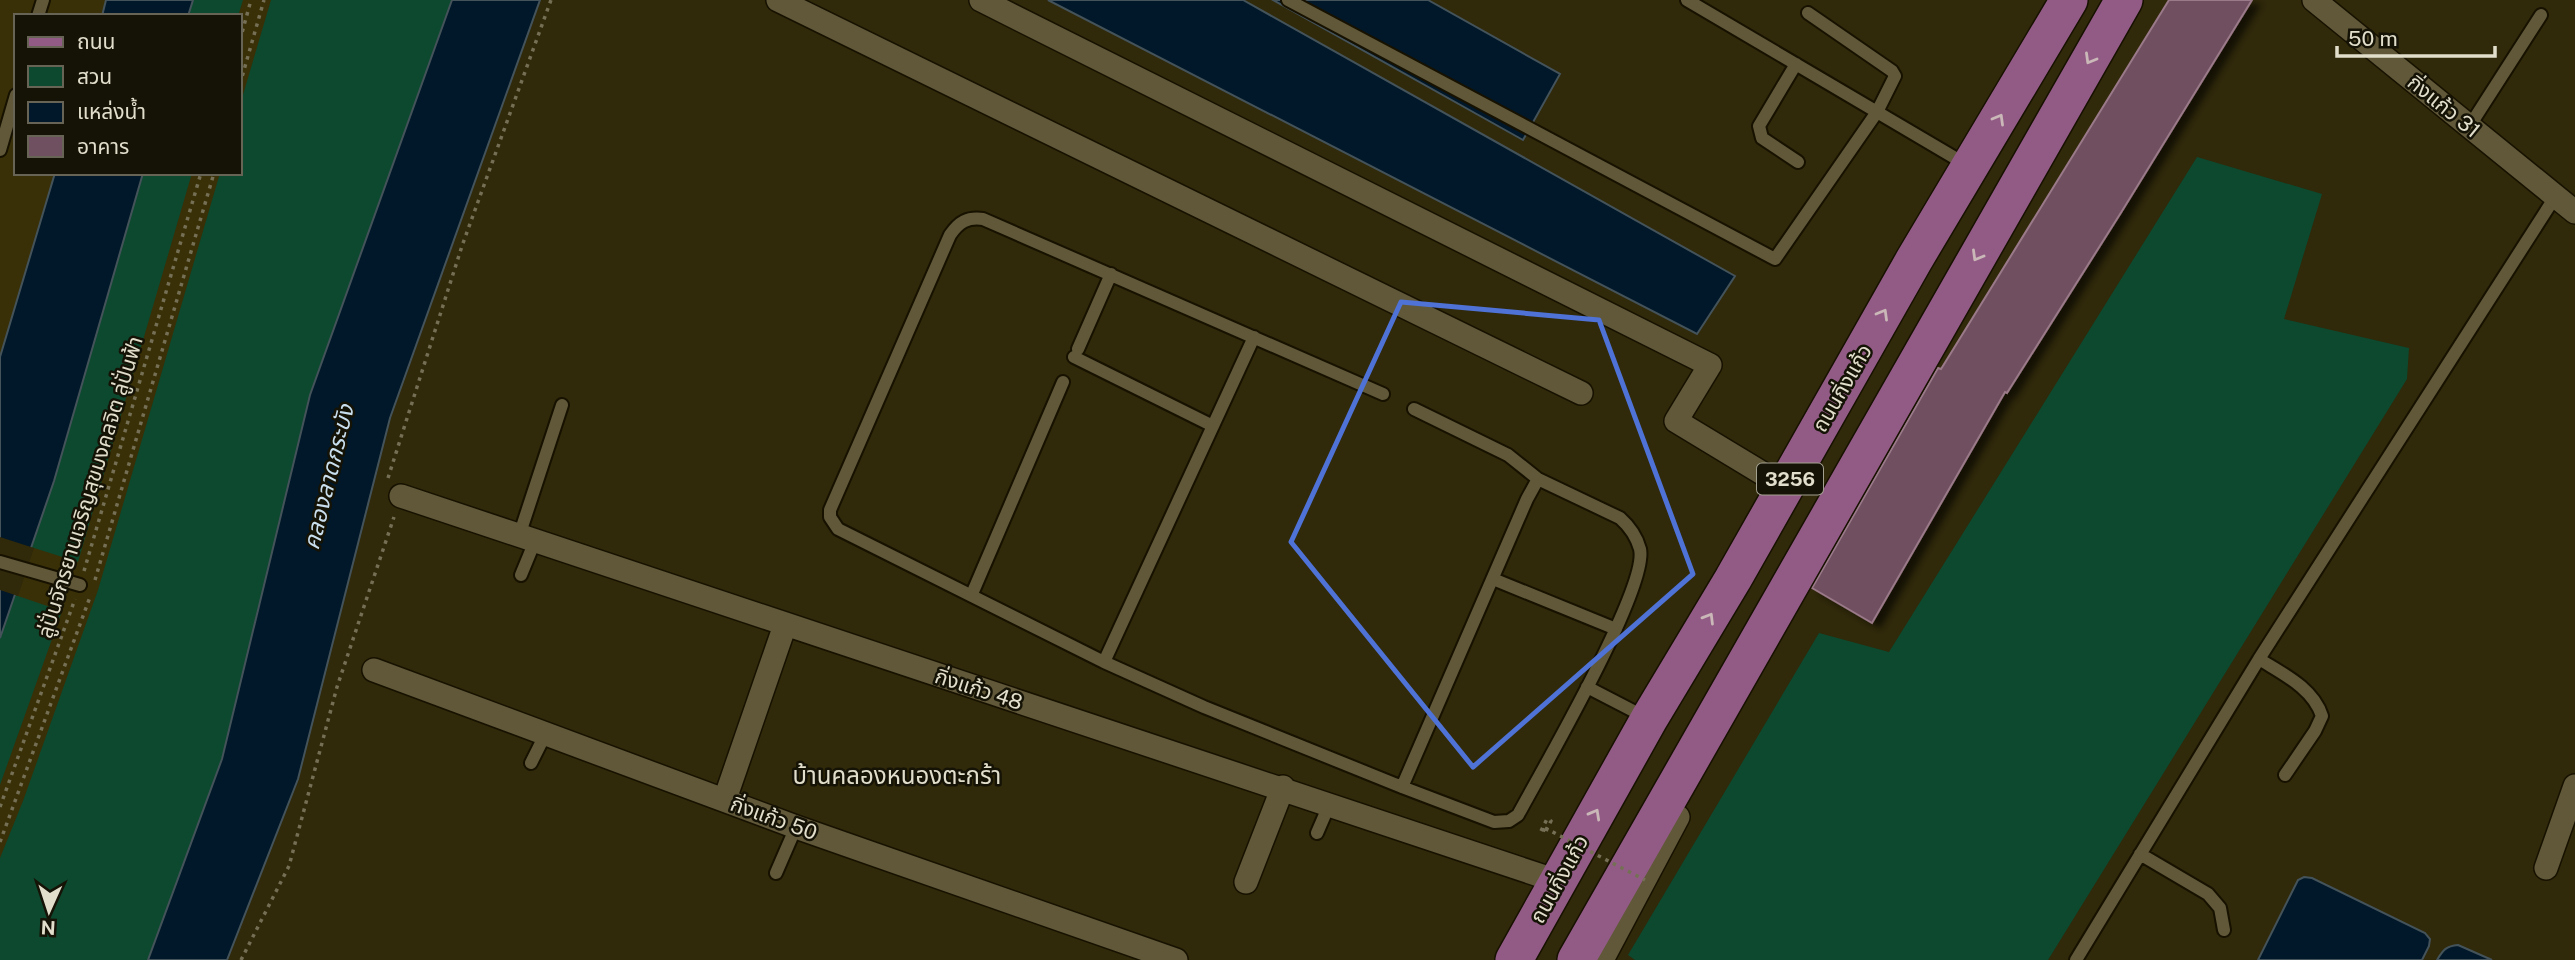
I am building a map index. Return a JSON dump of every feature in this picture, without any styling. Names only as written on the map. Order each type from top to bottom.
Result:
[{"type":"main road","name":"3256","points":[[1590,956],[1939,322],[2124,0]]},
{"type":"main road","name":"ถนนกิ่งแก้ว","points":[[1514,960],[1648,719],[2066,1]]},
{"type":"street","points":[[778,0],[1581,393]]},
{"type":"street","points":[[981,0],[1710,365],[1676,421],[1785,487]]},
{"type":"street","name":"กิ่งแก้ว 31","points":[[2314,0],[2575,212]]},
{"type":"street","name":"กิ่งแก้ว 48","points":[[401,496],[785,625],[1283,787],[1558,881]]},
{"type":"street","points":[[725,799],[785,625]]},
{"type":"street","name":"กิ่งแก้ว 50","points":[[374,670],[796,827],[1176,960]]},
{"type":"street","points":[[2546,868],[2575,786]]},
{"type":"street","points":[[1245,882],[1283,787]]},
{"type":"lane","points":[[1288,0],[1775,258],[1877,111],[1895,80],[1892,71],[1808,13]]},
{"type":"lane","points":[[1687,0],[1970,167]]},
{"type":"lane","points":[[2469,127],[2541,15]]},
{"type":"lane","points":[[1796,64],[1759,126],[1762,138],[1798,162]]},
{"type":"lane","points":[[0,150],[14,102]]},
{"type":"lane","points":[[2076,960],[2259,659],[2555,197]]},
{"type":"lane","points":[[1383,394],[983,219],[973,218],[961,221],[950,235],[830,510],[830,517],[838,529],[1104,662],[1204,707],[1402,788],[1494,822],[1508,821],[1518,815],[1616,629],[1636,581],[1640,550],[1628,525],[1620,519],[1538,479],[1508,455],[1414,409]]},
{"type":"lane","points":[[1111,274],[1076,353],[1213,426]]},
{"type":"lane","points":[[1104,662],[1254,337]]},
{"type":"lane","points":[[972,594],[1063,382]]},
{"type":"lane","points":[[521,575],[527,538],[562,405]]},
{"type":"lane","points":[[1402,788],[1538,479]]},
{"type":"lane","points":[[0,562],[80,585]]},
{"type":"lane","points":[[1493,579],[1616,629]]},
{"type":"lane","points":[[2259,659],[2301,686],[2317,701],[2322,716],[2285,775]]},
{"type":"lane","points":[[1587,687],[1648,719]]},
{"type":"lane","points":[[531,763],[546,733]]},
{"type":"lane","points":[[1317,833],[1330,803]]},
{"type":"lane","points":[[776,873],[796,827]]},
{"type":"lane","points":[[2140,853],[2208,894],[2220,908],[2224,930]]},
{"type":"path","points":[[242,33],[251,0]]},
{"type":"path","points":[[242,77],[264,0]]},
{"type":"path","name":"ลู่ปั่นจักรยานเจริญสุขมงคลจิต ลู่ปั่นฟ้า","points":[[0,807],[80,585],[200,175]]},
{"type":"path","points":[[0,842],[93,589],[213,175]]},
{"type":"path","points":[[1543,830],[1645,880]]},
{"type":"highlighted area","points":[[1401,302],[1599,320],[1693,574],[1473,767],[1291,542]]},
{"type":"shaded area","points":[[0,0],[358,0],[0,960]]},
{"type":"green space","points":[[193,0],[243,0],[239,14],[189,14]]},
{"type":"green space","points":[[271,0],[452,0],[310,395],[222,759],[148,960],[0,960],[0,858],[98,590],[219,175],[242,175],[242,98]]},
{"type":"green space","points":[[2197,157],[2322,194],[2284,319],[2409,348],[2407,379],[2048,960],[1635,960],[1628,955],[1819,633],[1889,652]]},
{"type":"green space","points":[[142,175],[191,175],[78,562],[31,547],[54,481]]},
{"type":"green space","points":[[15,595],[62,611],[0,785],[0,638]]},
{"type":"water","points":[[106,0],[193,0],[189,14],[102,14]]},
{"type":"water","name":"คลองลาดกระบัง","points":[[452,0],[540,0],[390,418],[298,779],[227,960],[148,960],[222,759],[310,395]]},
{"type":"water","points":[[1048,0],[1243,0],[1735,276],[1697,334]]},
{"type":"water","points":[[1273,0],[1428,0],[1560,74],[1523,140]]},
{"type":"water","points":[[54,175],[142,175],[54,481],[0,638],[0,357]]},
{"type":"water","points":[[2304,877],[2312,878],[2425,933],[2430,939],[2422,960],[2258,960],[2298,880]]},
{"type":"water","points":[[2458,945],[2492,960],[2437,960],[2445,949]]},
{"type":"pier","points":[[0,537],[34,548],[18,596],[0,590]]},
{"type":"building","points":[[2169,0],[2252,0],[2122,211],[2007,393],[2005,392],[1872,623],[1812,588],[1938,368],[1941,369]]},
{"type":"district","name":"บ้านคลองหนองตะกร้า","points":[[897,775]]}]
